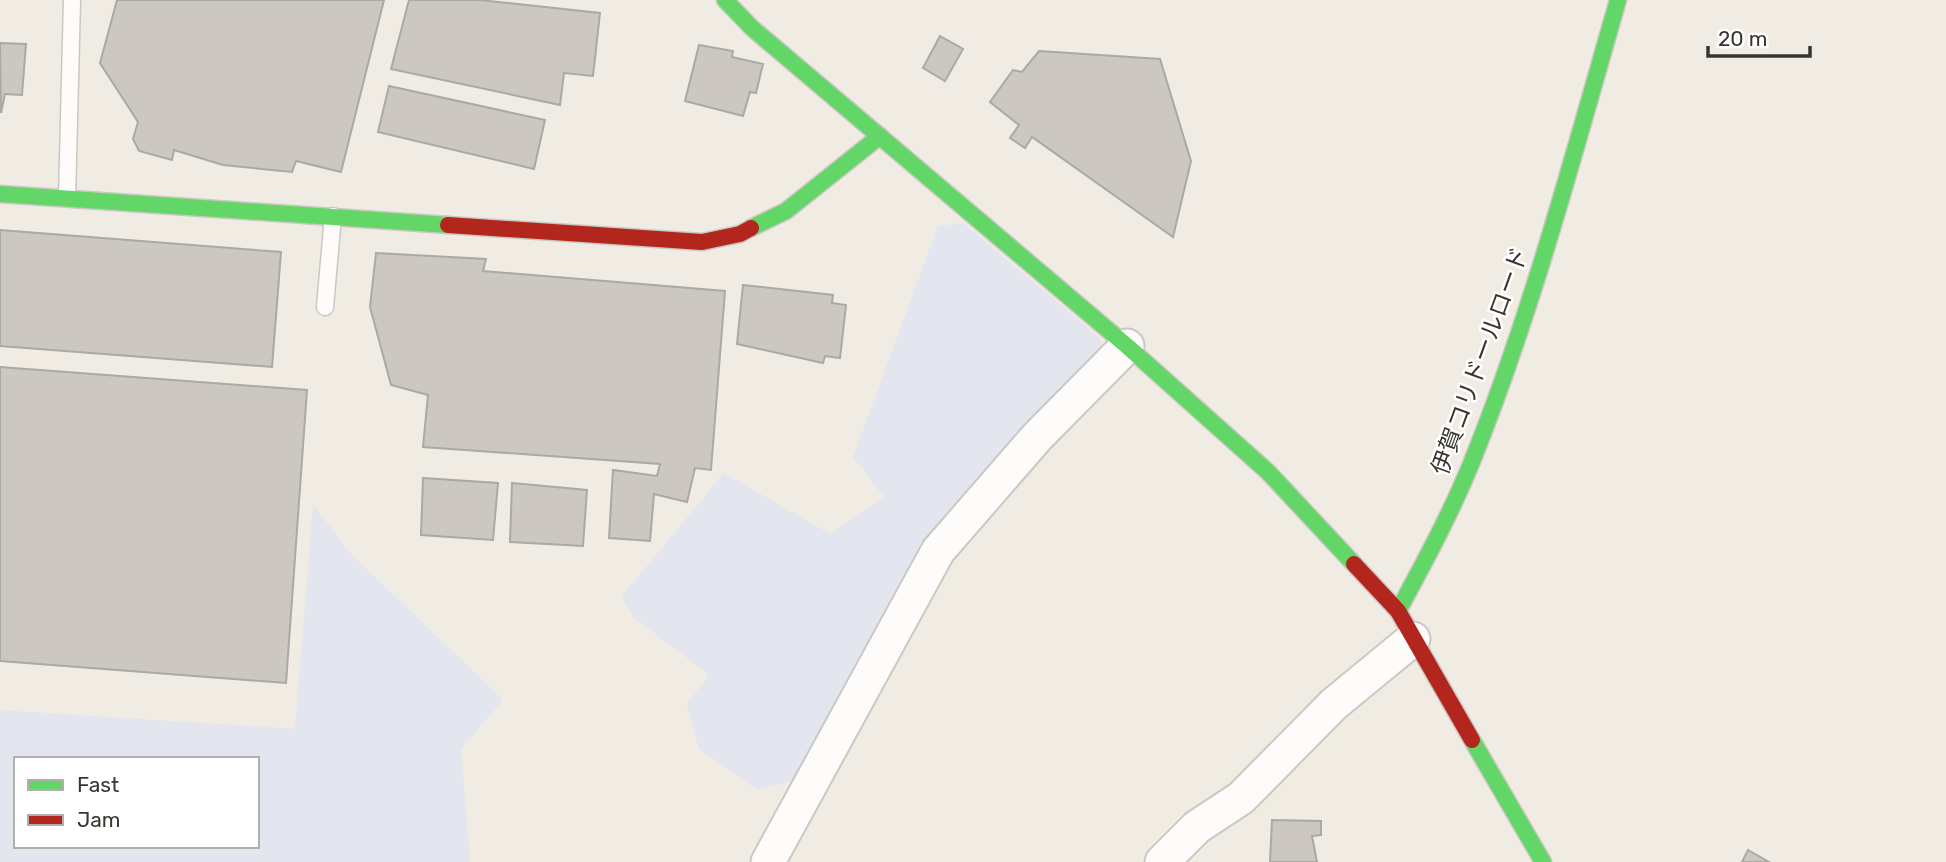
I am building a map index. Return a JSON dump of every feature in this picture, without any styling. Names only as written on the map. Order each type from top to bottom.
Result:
[{"type":"street","points":[[725,0],[752,28],[1127,345],[1268,472],[1406,625],[1543,862]]},
{"type":"street","name":"伊賀コリドールロード","points":[[1406,625],[1422,571],[1485,431],[1522,323],[1618,0]]},
{"type":"street","points":[[0,194],[702,242],[740,234],[786,211],[880,136]]},
{"type":"street","points":[[768,862],[938,551],[1037,437],[1127,345]]},
{"type":"street","points":[[1162,862],[1197,827],[1241,798],[1334,704],[1406,625]]},
{"type":"lane","points":[[67,198],[72,0]]},
{"type":"lane","points":[[325,307],[333,216]]},
{"type":"shaded area","points":[[963,223],[1101,339],[1099,363],[1030,430],[805,777],[758,790],[699,749],[687,704],[709,675],[632,616],[622,596],[724,473],[830,534],[884,497],[853,457],[938,226]]},
{"type":"shaded area","points":[[313,504],[349,552],[503,700],[461,749],[470,862],[0,862],[0,710],[295,729]]},
{"type":"building","points":[[117,0],[384,0],[341,172],[296,161],[292,172],[223,165],[174,150],[172,160],[139,151],[133,139],[138,122],[100,63]]},
{"type":"building","points":[[409,0],[480,0],[600,13],[593,76],[564,73],[560,105],[391,69]]},
{"type":"building","points":[[940,36],[963,49],[945,81],[923,68]]},
{"type":"building","points":[[0,43],[26,44],[22,95],[5,94],[1,113]]},
{"type":"building","points":[[699,45],[733,51],[732,57],[763,64],[756,93],[750,92],[743,116],[685,101]]},
{"type":"building","points":[[1039,51],[1160,59],[1191,161],[1173,237],[1032,137],[1025,148],[1010,138],[1019,125],[990,102],[1013,70],[1022,72]]},
{"type":"building","points":[[389,86],[545,120],[534,169],[378,132]]},
{"type":"building","points":[[0,230],[281,252],[272,367],[0,346]]},
{"type":"building","points":[[376,253],[486,259],[483,271],[725,291],[711,470],[695,468],[687,502],[654,494],[650,541],[609,538],[613,470],[657,476],[660,464],[423,447],[428,395],[391,385],[370,307]]},
{"type":"building","points":[[743,285],[833,295],[832,303],[846,305],[840,358],[825,356],[823,363],[737,344]]},
{"type":"building","points":[[0,367],[307,390],[286,683],[0,661]]},
{"type":"building","points":[[423,478],[498,483],[493,540],[421,535]]},
{"type":"building","points":[[512,483],[587,490],[583,546],[510,542]]},
{"type":"building","points":[[1272,820],[1321,821],[1321,835],[1312,836],[1317,862],[1270,862]]},
{"type":"building","points":[[1748,850],[1769,862],[1742,862]]},
{"type":"traffic: fast","points":[[725,0],[752,28],[1127,346],[1268,472],[1354,564]]},
{"type":"traffic: fast","points":[[1398,611],[1454,502],[1493,407],[1550,234],[1618,0]]},
{"type":"traffic: fast","points":[[751,228],[786,211],[880,136]]},
{"type":"traffic: fast","points":[[0,194],[448,225]]},
{"type":"traffic: fast","points":[[1472,740],[1543,862]]},
{"type":"traffic: jam","points":[[448,225],[702,242],[740,234],[751,228]]},
{"type":"traffic: jam","points":[[1354,564],[1398,611],[1472,740]]}]
